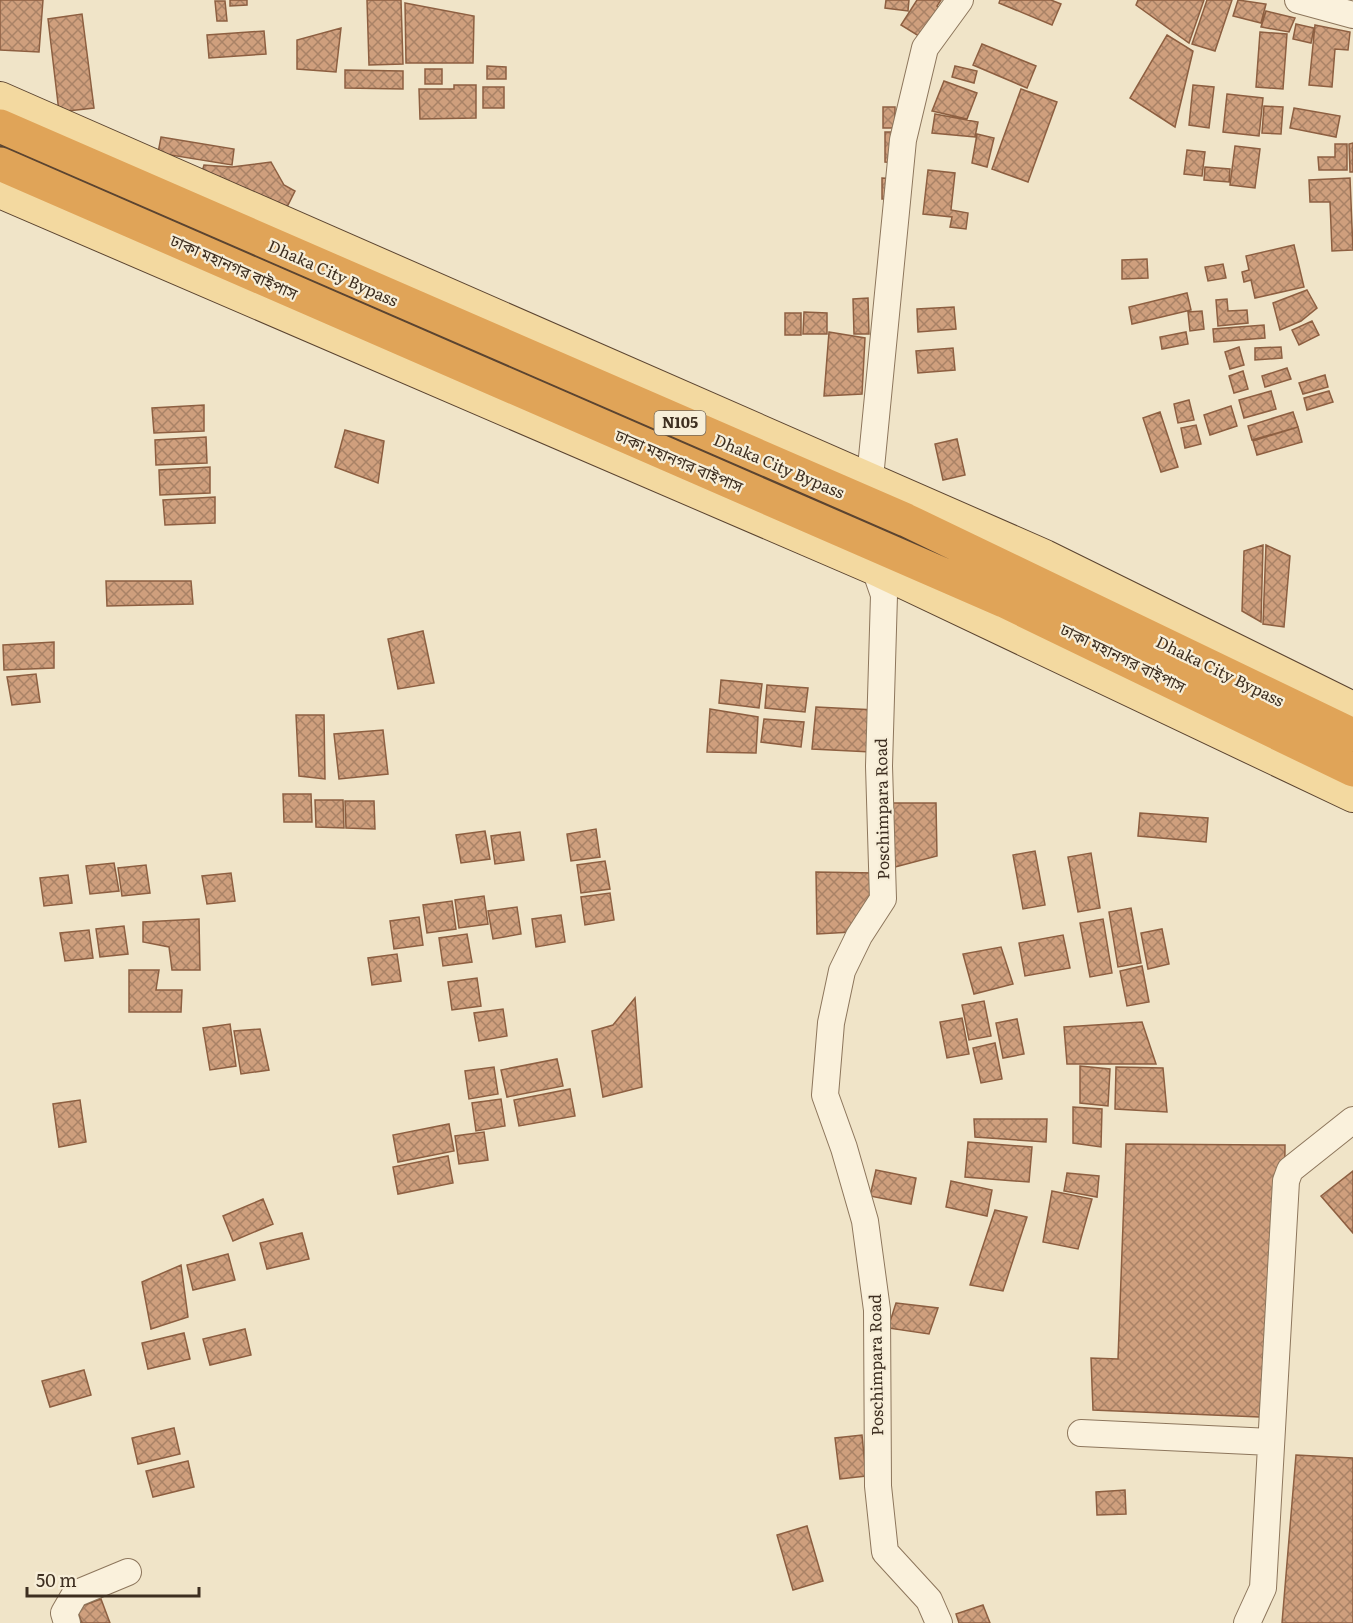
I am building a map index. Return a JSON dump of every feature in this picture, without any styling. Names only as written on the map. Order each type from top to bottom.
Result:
[{"type":"highway","name":"Dhaka City Bypass","points":[[0,126],[436,318],[906,520],[1353,735]]},
{"type":"highway","name":"ঢাকা মহানগর বাইপাস","points":[[0,164],[1004,601],[1353,770]]},
{"type":"main road","points":[[0,98],[1045,556],[1353,708]]},
{"type":"main road","points":[[0,192],[875,569],[1353,796]]},
{"type":"street","points":[[870,478],[903,140],[926,48],[960,0]]},
{"type":"street","points":[[1298,0],[1353,15]]},
{"type":"street","name":"Poschimpara Road","points":[[875,569],[884,595],[879,765],[883,899],[859,936],[842,971],[831,1023],[825,1095],[844,1148],[865,1221],[877,1310],[878,1486],[885,1552],[929,1600],[939,1623]]},
{"type":"street","points":[[1247,1623],[1263,1588],[1286,1181],[1290,1170],[1353,1120]]},
{"type":"street","points":[[1081,1432],[1271,1442]]},
{"type":"street","points":[[67,1623],[64,1613],[75,1594],[128,1572]]},
{"type":"building","points":[[0,0],[43,0],[39,52],[0,50]]},
{"type":"building","points":[[230,0],[247,0],[247,5],[230,6]]},
{"type":"building","points":[[367,0],[401,0],[403,64],[369,65]]},
{"type":"building","points":[[886,0],[909,0],[908,11],[885,8]]},
{"type":"building","points":[[917,0],[941,0],[937,6],[954,17],[935,46],[901,25]]},
{"type":"building","points":[[1000,0],[1051,0],[1061,4],[1052,25],[999,3]]},
{"type":"building","points":[[1138,0],[1204,0],[1189,43],[1136,5]]},
{"type":"building","points":[[1207,0],[1232,0],[1215,51],[1192,44]]},
{"type":"building","points":[[1238,0],[1266,4],[1261,23],[1233,16]]},
{"type":"building","points":[[215,1],[225,1],[227,21],[217,21]]},
{"type":"building","points":[[405,3],[474,16],[473,63],[406,63]]},
{"type":"building","points":[[1266,11],[1295,18],[1289,32],[1261,27]]},
{"type":"building","points":[[82,14],[94,108],[59,112],[48,19]]},
{"type":"building","points":[[1296,24],[1314,28],[1311,43],[1293,39]]},
{"type":"building","points":[[1315,25],[1350,32],[1348,50],[1335,49],[1332,87],[1309,85]]},
{"type":"building","points":[[341,28],[336,72],[297,69],[297,40]]},
{"type":"building","points":[[264,31],[266,54],[209,58],[207,35]]},
{"type":"building","points":[[1260,32],[1287,34],[1283,89],[1256,87]]},
{"type":"building","points":[[1167,35],[1193,51],[1175,127],[1130,98]]},
{"type":"building","points":[[982,44],[1036,66],[1027,88],[973,65]]},
{"type":"building","points":[[487,66],[506,67],[506,79],[487,79]]},
{"type":"building","points":[[955,66],[977,71],[974,83],[952,77]]},
{"type":"building","points":[[425,69],[442,69],[442,84],[425,84]]},
{"type":"building","points":[[345,70],[403,71],[403,89],[345,88]]},
{"type":"building","points":[[944,81],[977,93],[967,119],[932,111]]},
{"type":"building","points":[[454,85],[476,85],[476,118],[420,119],[419,89],[454,89]]},
{"type":"building","points":[[1193,85],[1214,87],[1209,128],[1189,125]]},
{"type":"building","points":[[483,87],[504,87],[504,108],[483,108]]},
{"type":"building","points":[[1021,89],[1057,102],[1028,182],[992,169]]},
{"type":"building","points":[[1227,94],[1263,98],[1259,136],[1223,132]]},
{"type":"building","points":[[1264,106],[1283,107],[1281,134],[1262,133]]},
{"type":"building","points":[[883,107],[895,107],[895,128],[883,128]]},
{"type":"building","points":[[1294,108],[1340,116],[1336,137],[1290,128]]},
{"type":"building","points":[[935,114],[978,122],[975,137],[932,133]]},
{"type":"building","points":[[885,132],[901,132],[900,163],[885,162]]},
{"type":"building","points":[[977,134],[994,138],[987,167],[972,163]]},
{"type":"building","points":[[161,137],[234,149],[232,165],[158,153]]},
{"type":"building","points":[[1353,143],[1353,172],[1350,172],[1349,144]]},
{"type":"building","points":[[1335,144],[1347,144],[1347,170],[1319,170],[1318,157],[1335,157]]},
{"type":"building","points":[[1235,146],[1260,149],[1255,188],[1230,185]]},
{"type":"building","points":[[1187,150],[1205,152],[1202,176],[1184,174]]},
{"type":"building","points":[[271,162],[284,185],[295,191],[285,211],[201,175],[204,165],[232,167]]},
{"type":"building","points":[[1205,167],[1230,169],[1229,182],[1204,180]]},
{"type":"building","points":[[928,170],[955,173],[951,210],[968,213],[966,229],[950,227],[952,217],[923,214]]},
{"type":"building","points":[[882,178],[896,179],[896,199],[882,199]]},
{"type":"building","points":[[1350,178],[1353,250],[1332,251],[1330,202],[1310,202],[1309,180]]},
{"type":"building","points":[[1294,245],[1304,287],[1255,298],[1251,280],[1244,282],[1242,272],[1249,270],[1246,256]]},
{"type":"building","points":[[1147,259],[1148,278],[1122,279],[1122,260]]},
{"type":"building","points":[[1223,264],[1226,278],[1208,281],[1205,267]]},
{"type":"building","points":[[1307,290],[1317,308],[1301,321],[1280,330],[1273,303]]},
{"type":"building","points":[[1187,293],[1191,310],[1132,324],[1129,307]]},
{"type":"building","points":[[868,298],[869,334],[854,334],[853,299]]},
{"type":"building","points":[[1227,299],[1228,311],[1247,310],[1248,323],[1218,326],[1216,300]]},
{"type":"building","points":[[954,307],[956,329],[918,332],[917,309]]},
{"type":"building","points":[[1202,311],[1204,329],[1190,331],[1188,312]]},
{"type":"building","points":[[804,312],[827,313],[827,334],[803,334]]},
{"type":"building","points":[[785,313],[801,313],[801,335],[785,335]]},
{"type":"building","points":[[1312,321],[1319,335],[1299,345],[1292,330]]},
{"type":"building","points":[[1264,325],[1265,338],[1214,342],[1213,329]]},
{"type":"building","points":[[829,332],[865,338],[862,394],[824,396]]},
{"type":"building","points":[[1186,332],[1188,344],[1162,349],[1160,337]]},
{"type":"building","points":[[1239,347],[1244,365],[1230,369],[1225,352]]},
{"type":"building","points":[[1281,347],[1282,358],[1255,360],[1255,348]]},
{"type":"building","points":[[953,348],[955,370],[918,373],[916,351]]},
{"type":"building","points":[[1287,368],[1291,379],[1265,387],[1262,376]]},
{"type":"building","points":[[1243,371],[1248,389],[1234,393],[1229,376]]},
{"type":"building","points":[[1325,375],[1328,387],[1303,394],[1299,383]]},
{"type":"building","points":[[1271,391],[1276,409],[1244,418],[1239,400]]},
{"type":"building","points":[[1329,391],[1333,402],[1307,410],[1304,398]]},
{"type":"building","points":[[1189,400],[1194,420],[1178,423],[1174,404]]},
{"type":"building","points":[[204,405],[204,431],[154,433],[152,408]]},
{"type":"building","points":[[1231,406],[1237,426],[1210,435],[1204,415]]},
{"type":"building","points":[[1160,412],[1178,467],[1161,472],[1143,418]]},
{"type":"building","points":[[1293,412],[1298,427],[1252,440],[1248,426]]},
{"type":"building","points":[[1196,425],[1201,444],[1185,448],[1181,428]]},
{"type":"building","points":[[1298,427],[1302,442],[1257,455],[1253,441]]},
{"type":"building","points":[[345,430],[384,441],[378,483],[335,467]]},
{"type":"building","points":[[206,437],[207,463],[156,465],[155,440]]},
{"type":"building","points":[[957,439],[965,475],[943,480],[935,444]]},
{"type":"building","points":[[210,467],[210,493],[160,495],[159,470]]},
{"type":"building","points":[[215,497],[215,523],[165,525],[163,500]]},
{"type":"building","points":[[1263,545],[1261,622],[1242,611],[1244,551]]},
{"type":"building","points":[[1266,545],[1290,556],[1284,627],[1263,624]]},
{"type":"building","points":[[106,581],[191,581],[193,604],[107,606]]},
{"type":"building","points":[[423,631],[434,683],[398,689],[388,639]]},
{"type":"building","points":[[54,642],[54,668],[4,670],[3,645]]},
{"type":"building","points":[[36,674],[40,702],[12,705],[7,677]]},
{"type":"building","points":[[721,680],[762,684],[759,708],[719,703]]},
{"type":"building","points":[[767,685],[808,688],[805,712],[765,708]]},
{"type":"building","points":[[816,707],[876,710],[871,752],[812,749]]},
{"type":"building","points":[[710,709],[758,717],[756,753],[707,752]]},
{"type":"building","points":[[296,715],[324,715],[325,779],[299,776]]},
{"type":"building","points":[[764,719],[804,722],[801,747],[761,742]]},
{"type":"building","points":[[383,730],[388,774],[339,779],[334,734]]},
{"type":"building","points":[[283,794],[311,794],[312,822],[284,822]]},
{"type":"building","points":[[315,800],[343,800],[344,828],[316,827]]},
{"type":"building","points":[[345,801],[374,801],[375,829],[346,828]]},
{"type":"building","points":[[891,803],[936,803],[937,856],[895,867]]},
{"type":"building","points":[[1140,813],[1208,818],[1206,842],[1138,836]]},
{"type":"building","points":[[596,829],[600,857],[571,861],[567,834]]},
{"type":"building","points":[[485,831],[490,859],[461,863],[456,835]]},
{"type":"building","points":[[520,832],[524,860],[495,864],[491,836]]},
{"type":"building","points":[[1035,851],[1045,905],[1023,909],[1013,855]]},
{"type":"building","points":[[1091,853],[1100,908],[1078,912],[1068,857]]},
{"type":"building","points":[[605,861],[610,889],[581,893],[577,865]]},
{"type":"building","points":[[114,863],[119,891],[90,894],[86,866]]},
{"type":"building","points":[[146,865],[150,893],[122,896],[118,868]]},
{"type":"building","points":[[816,872],[875,873],[873,905],[852,932],[817,934]]},
{"type":"building","points":[[231,873],[235,901],[207,904],[202,876]]},
{"type":"building","points":[[68,875],[72,903],[44,906],[40,878]]},
{"type":"building","points":[[610,893],[614,920],[585,925],[581,897]]},
{"type":"building","points":[[484,896],[488,924],[459,928],[455,900]]},
{"type":"building","points":[[452,901],[456,929],[427,933],[423,905]]},
{"type":"building","points":[[517,907],[521,934],[493,939],[488,911]]},
{"type":"building","points":[[1131,908],[1141,963],[1118,967],[1109,912]]},
{"type":"building","points":[[561,915],[565,942],[536,947],[532,919]]},
{"type":"building","points":[[419,917],[423,945],[394,949],[390,921]]},
{"type":"building","points":[[199,919],[200,970],[172,970],[169,947],[143,942],[143,922]]},
{"type":"building","points":[[1103,919],[1112,973],[1090,977],[1080,923]]},
{"type":"building","points":[[124,926],[128,954],[100,957],[96,929]]},
{"type":"building","points":[[1162,929],[1169,964],[1148,969],[1141,933]]},
{"type":"building","points":[[89,930],[93,958],[65,961],[60,933]]},
{"type":"building","points":[[467,934],[472,962],[443,966],[439,938]]},
{"type":"building","points":[[1063,935],[1070,968],[1025,976],[1019,943]]},
{"type":"building","points":[[1001,947],[1013,984],[974,994],[963,954]]},
{"type":"building","points":[[397,954],[401,981],[372,985],[368,958]]},
{"type":"building","points":[[1142,966],[1149,1002],[1127,1006],[1120,971]]},
{"type":"building","points":[[129,970],[159,970],[156,990],[182,990],[181,1012],[129,1012]]},
{"type":"building","points":[[477,978],[481,1006],[452,1010],[448,982]]},
{"type":"building","points":[[635,998],[642,1087],[603,1097],[592,1031],[613,1025]]},
{"type":"building","points":[[984,1001],[991,1036],[969,1040],[962,1005]]},
{"type":"building","points":[[503,1009],[507,1036],[479,1041],[474,1013]]},
{"type":"building","points":[[962,1018],[969,1054],[947,1058],[940,1022]]},
{"type":"building","points":[[1017,1019],[1024,1054],[1003,1058],[996,1023]]},
{"type":"building","points":[[1142,1022],[1156,1064],[1067,1064],[1064,1027]]},
{"type":"building","points":[[230,1024],[236,1066],[210,1070],[203,1028]]},
{"type":"building","points":[[260,1029],[269,1070],[241,1074],[234,1031]]},
{"type":"building","points":[[995,1043],[1002,1079],[981,1083],[973,1048]]},
{"type":"building","points":[[557,1059],[563,1086],[507,1097],[501,1070]]},
{"type":"building","points":[[1080,1066],[1110,1069],[1108,1106],[1080,1103]]},
{"type":"building","points":[[494,1067],[498,1094],[469,1099],[465,1071]]},
{"type":"building","points":[[1116,1067],[1163,1068],[1167,1112],[1115,1109]]},
{"type":"building","points":[[570,1089],[575,1116],[519,1126],[514,1100]]},
{"type":"building","points":[[501,1099],[505,1126],[476,1131],[472,1103]]},
{"type":"building","points":[[80,1100],[86,1142],[59,1147],[53,1104]]},
{"type":"building","points":[[1073,1107],[1102,1109],[1101,1147],[1073,1143]]},
{"type":"building","points":[[974,1119],[1047,1119],[1046,1142],[975,1137]]},
{"type":"building","points":[[449,1124],[454,1151],[398,1162],[393,1135]]},
{"type":"building","points":[[484,1132],[488,1160],[459,1164],[455,1136]]},
{"type":"building","points":[[968,1142],[1032,1147],[1029,1182],[965,1177]]},
{"type":"building","points":[[1126,1144],[1285,1145],[1282,1418],[1093,1410],[1091,1358],[1118,1359]]},
{"type":"building","points":[[448,1156],[453,1183],[398,1194],[393,1167]]},
{"type":"building","points":[[876,1170],[916,1178],[911,1204],[870,1196]]},
{"type":"building","points":[[1353,1171],[1353,1233],[1321,1196]]},
{"type":"building","points":[[1067,1173],[1099,1176],[1097,1197],[1064,1191]]},
{"type":"building","points":[[951,1181],[992,1190],[987,1216],[946,1207]]},
{"type":"building","points":[[1052,1191],[1092,1199],[1078,1249],[1043,1242]]},
{"type":"building","points":[[263,1199],[273,1224],[233,1241],[223,1216]]},
{"type":"building","points":[[995,1210],[1027,1217],[1003,1291],[970,1285]]},
{"type":"building","points":[[302,1233],[309,1259],[267,1269],[260,1243]]},
{"type":"building","points":[[228,1254],[235,1280],[193,1290],[187,1265]]},
{"type":"building","points":[[181,1265],[188,1317],[151,1329],[142,1282]]},
{"type":"building","points":[[896,1303],[938,1308],[929,1334],[888,1328]]},
{"type":"building","points":[[245,1329],[251,1355],[210,1365],[203,1339]]},
{"type":"building","points":[[184,1333],[190,1359],[148,1369],[142,1343]]},
{"type":"building","points":[[84,1370],[91,1395],[50,1407],[42,1381]]},
{"type":"building","points":[[174,1428],[180,1454],[138,1464],[132,1438]]},
{"type":"building","points":[[862,1435],[866,1476],[840,1479],[835,1438]]},
{"type":"building","points":[[1296,1455],[1353,1458],[1353,1623],[1282,1623]]},
{"type":"building","points":[[188,1461],[194,1487],[153,1497],[146,1471]]},
{"type":"building","points":[[1125,1490],[1126,1514],[1097,1515],[1096,1492]]},
{"type":"building","points":[[807,1526],[823,1581],[793,1590],[777,1535]]},
{"type":"building","points":[[101,1599],[110,1623],[82,1623],[76,1608]]},
{"type":"building","points":[[983,1605],[990,1623],[959,1623],[956,1614]]}]
